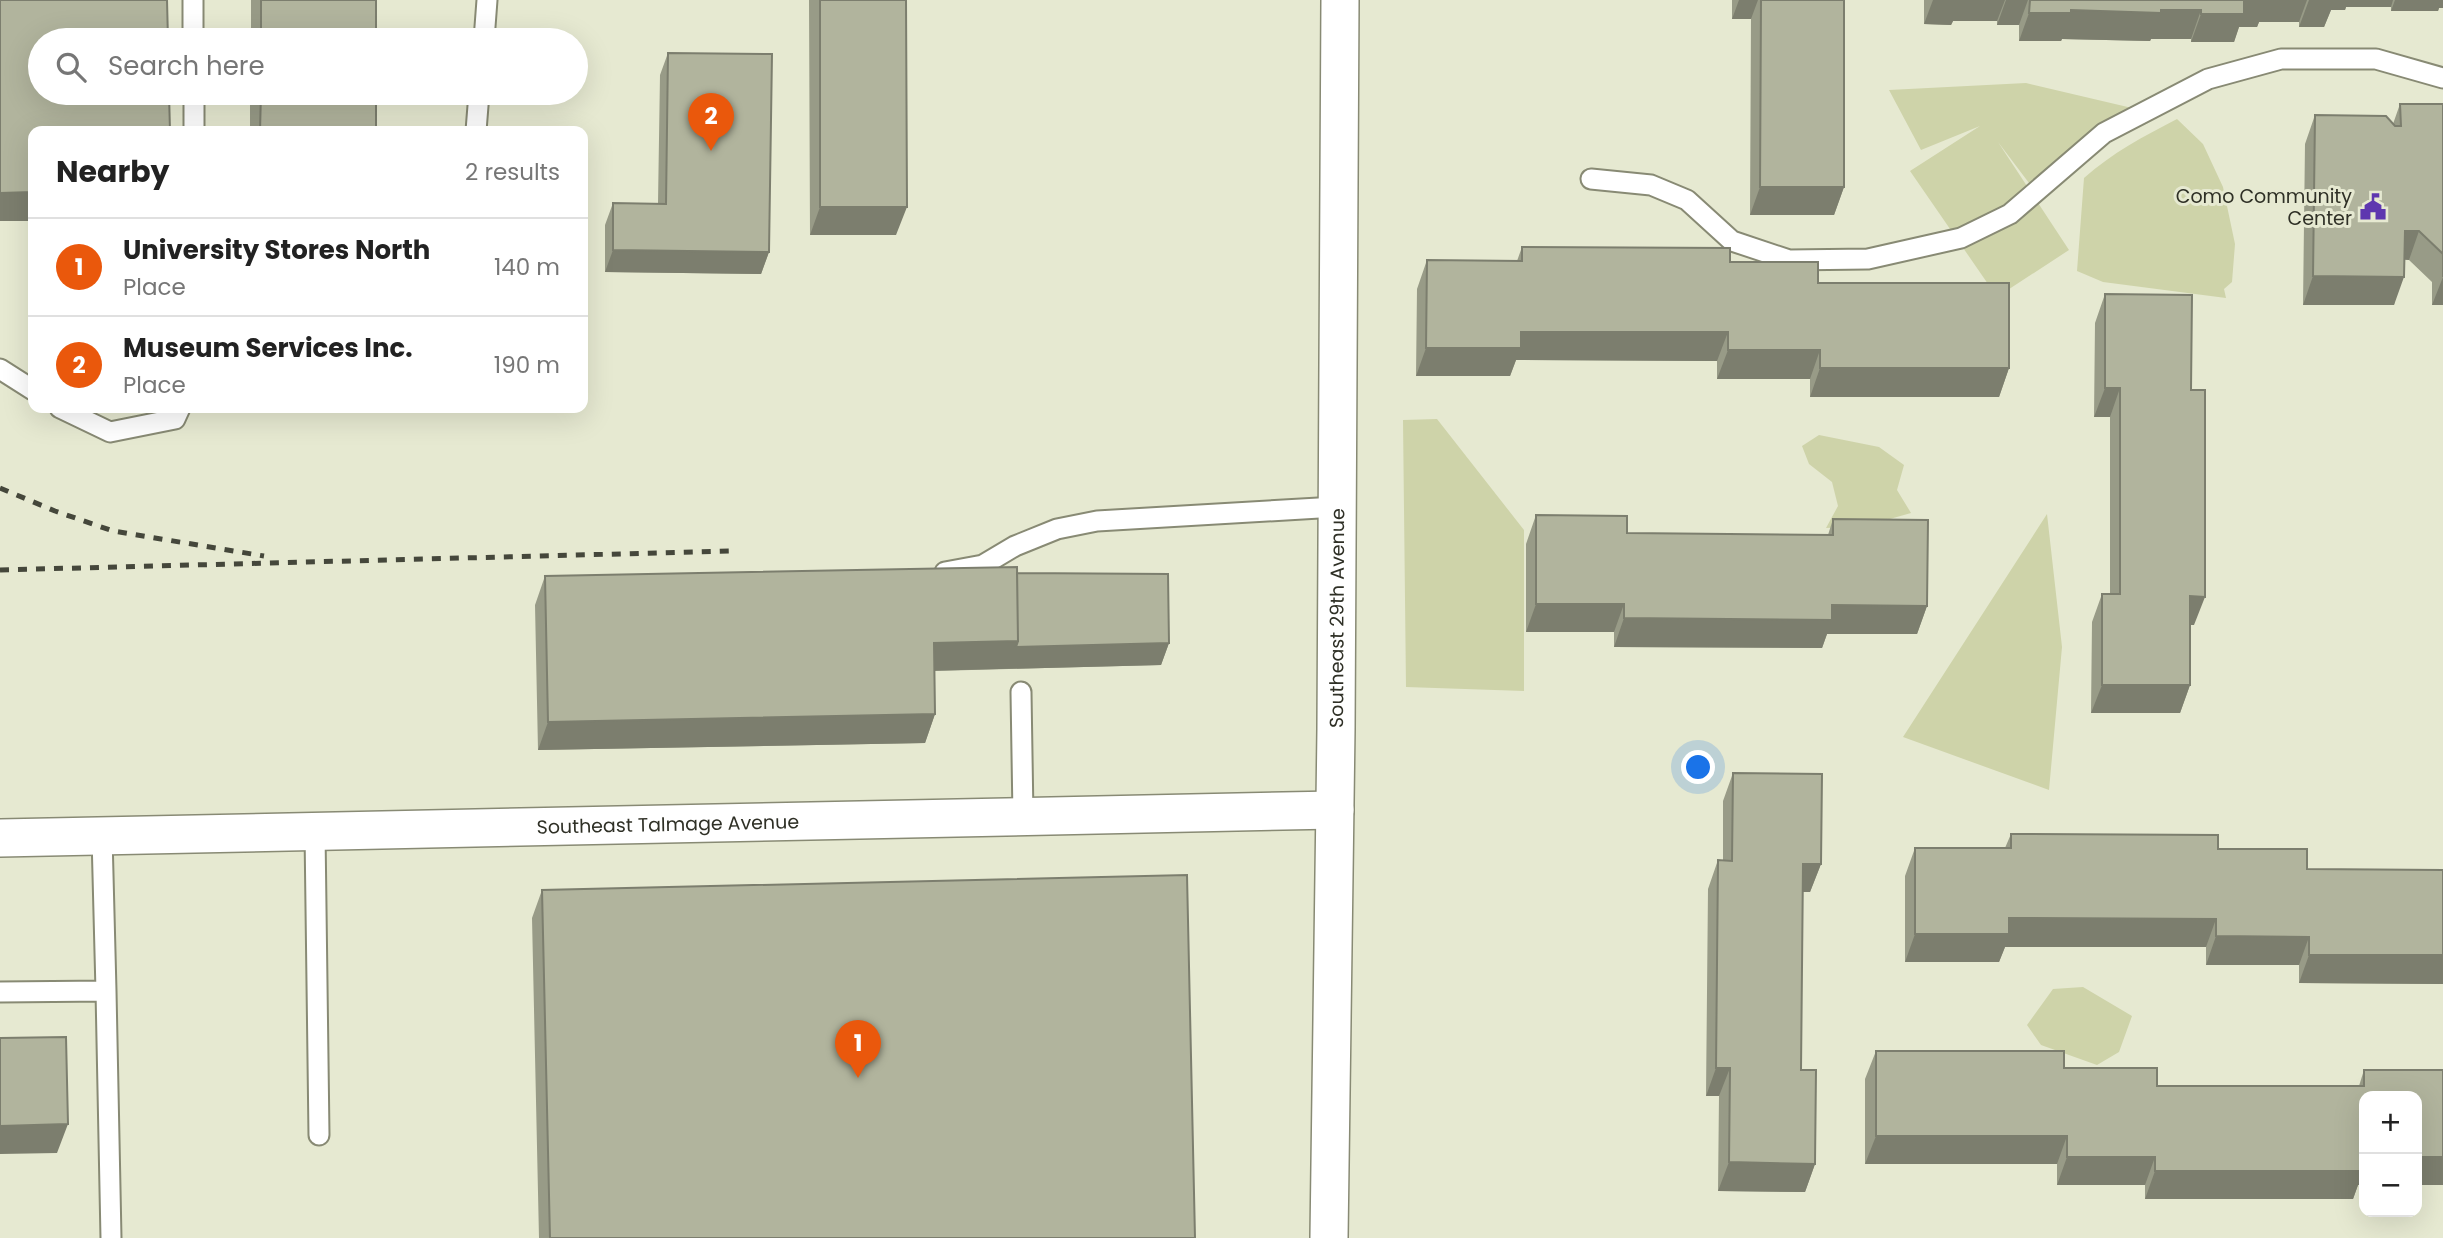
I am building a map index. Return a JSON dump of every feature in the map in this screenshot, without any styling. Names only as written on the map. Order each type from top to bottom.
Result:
[{"type":"street","name":"Southeast 29th Avenue","points":[[1329,1238],[1335,810],[1340,0]]},
{"type":"street","name":"Southeast Talmage Avenue","points":[[0,838],[1335,810]]},
{"type":"lane","points":[[193,0],[193,28]]},
{"type":"lane","points":[[485,28],[487,0]]},
{"type":"lane","points":[[1591,179],[1651,185],[1687,200],[1732,241],[1789,260],[1868,259],[1961,238],[2010,214],[2104,133],[2208,79],[2281,59],[2376,59],[2443,78]]},
{"type":"lane","points":[[194,105],[194,126]]},
{"type":"lane","points":[[477,126],[479,105]]},
{"type":"lane","points":[[0,369],[28,387]]},
{"type":"lane","points":[[70,413],[110,432],[174,419],[177,413]]},
{"type":"lane","points":[[922,573],[950,572],[983,565],[1057,528],[1097,521],[1336,507]]},
{"type":"lane","points":[[1021,692],[1023,816]]},
{"type":"lane","points":[[315,832],[319,1135]]},
{"type":"lane","points":[[103,836],[111,1238]]},
{"type":"lane","points":[[0,992],[106,991]]},
{"type":"green space","points":[[2026,83],[2132,108],[2029,183],[1998,142],[2069,250],[1997,297],[1910,171],[1980,126],[1921,150],[1889,90]]},
{"type":"green space","points":[[2177,119],[2203,144],[2223,187],[2235,244],[2232,282],[2224,289],[2226,298],[2103,282],[2077,271],[2084,178],[2117,153]]},
{"type":"green space","points":[[1437,419],[1524,530],[1524,691],[1406,687],[1403,420]]},
{"type":"green space","points":[[1819,435],[1879,447],[1904,465],[1897,490],[1911,513],[1865,526],[1826,528],[1838,506],[1832,482],[1809,464],[1802,446]]},
{"type":"green space","points":[[2047,514],[2062,647],[2049,790],[1903,737]]},
{"type":"green space","points":[[2083,987],[2132,1016],[2119,1052],[2097,1065],[2041,1045],[2027,1025],[2053,989]]},
{"type":"building","points":[[0,0],[167,0],[168,28],[28,28],[28,105],[169,105],[170,126],[28,126],[28,192],[0,193]]},
{"type":"building","points":[[261,0],[376,0],[376,28],[261,28]]},
{"type":"building","points":[[820,0],[906,0],[907,207],[820,207]]},
{"type":"building","points":[[1761,0],[1844,0],[1844,187],[1760,187]]},
{"type":"building","points":[[2030,0],[2244,0],[2244,14],[2201,14],[2201,10],[2161,10],[2161,13],[2071,10],[2071,13],[2029,13]]},
{"type":"building","points":[[668,53],[772,54],[769,252],[613,250],[613,203],[666,204]]},
{"type":"building","name":"Como Community Center","points":[[2400,104],[2443,104],[2443,254],[2419,231],[2405,231],[2404,277],[2313,276],[2315,115],[2386,116],[2395,126],[2401,126]]},
{"type":"building","points":[[261,105],[376,105],[376,126],[260,126]]},
{"type":"building","points":[[1522,247],[1730,248],[1730,262],[1818,262],[1818,283],[2009,283],[2009,368],[1820,368],[1820,350],[1728,350],[1728,332],[1521,332],[1521,348],[1426,348],[1427,260],[1522,261]]},
{"type":"building","points":[[2105,294],[2192,295],[2191,390],[2205,390],[2205,597],[2190,596],[2190,685],[2102,685],[2102,594],[2120,594],[2120,388],[2105,388]]},
{"type":"building","points":[[1536,515],[1627,516],[1627,533],[1833,535],[1833,519],[1928,520],[1927,606],[1832,605],[1832,620],[1624,618],[1624,604],[1536,604]]},
{"type":"building","points":[[1017,567],[1018,641],[934,643],[935,714],[548,722],[545,576]]},
{"type":"building","points":[[1017,573],[1168,574],[1169,643],[1016,647]]},
{"type":"building","points":[[1733,773],[1822,774],[1821,864],[1803,864],[1801,1070],[1816,1070],[1815,1164],[1729,1162],[1730,1068],[1716,1068],[1718,860],[1732,861]]},
{"type":"building","points":[[2011,834],[2218,835],[2218,849],[2307,849],[2307,869],[2443,870],[2443,955],[2309,955],[2309,937],[2216,936],[2216,919],[2009,918],[2009,934],[1915,934],[1915,848],[2011,848]]},
{"type":"building","points":[[1187,875],[1195,1238],[550,1238],[542,890]]},
{"type":"building","points":[[66,1037],[68,1124],[1,1126],[0,1145],[0,1038]]},
{"type":"building","points":[[1876,1051],[2064,1051],[2064,1068],[2157,1068],[2157,1086],[2364,1086],[2364,1070],[2443,1070],[2443,1157],[2422,1157],[2422,1091],[2359,1091],[2359,1171],[2155,1171],[2155,1157],[2067,1157],[2067,1136],[1876,1136]]},
{"type":"railway","points":[[0,488],[113,531],[264,556]]},
{"type":"railway","points":[[0,570],[733,551]]},
{"type":"place","name":"Museum Services Inc.","points":[[711,151]]},
{"type":"place","name":"Como Community Center","points":[[2373,207]]},
{"type":"place","name":"University Stores North","points":[[858,1078]]}]
